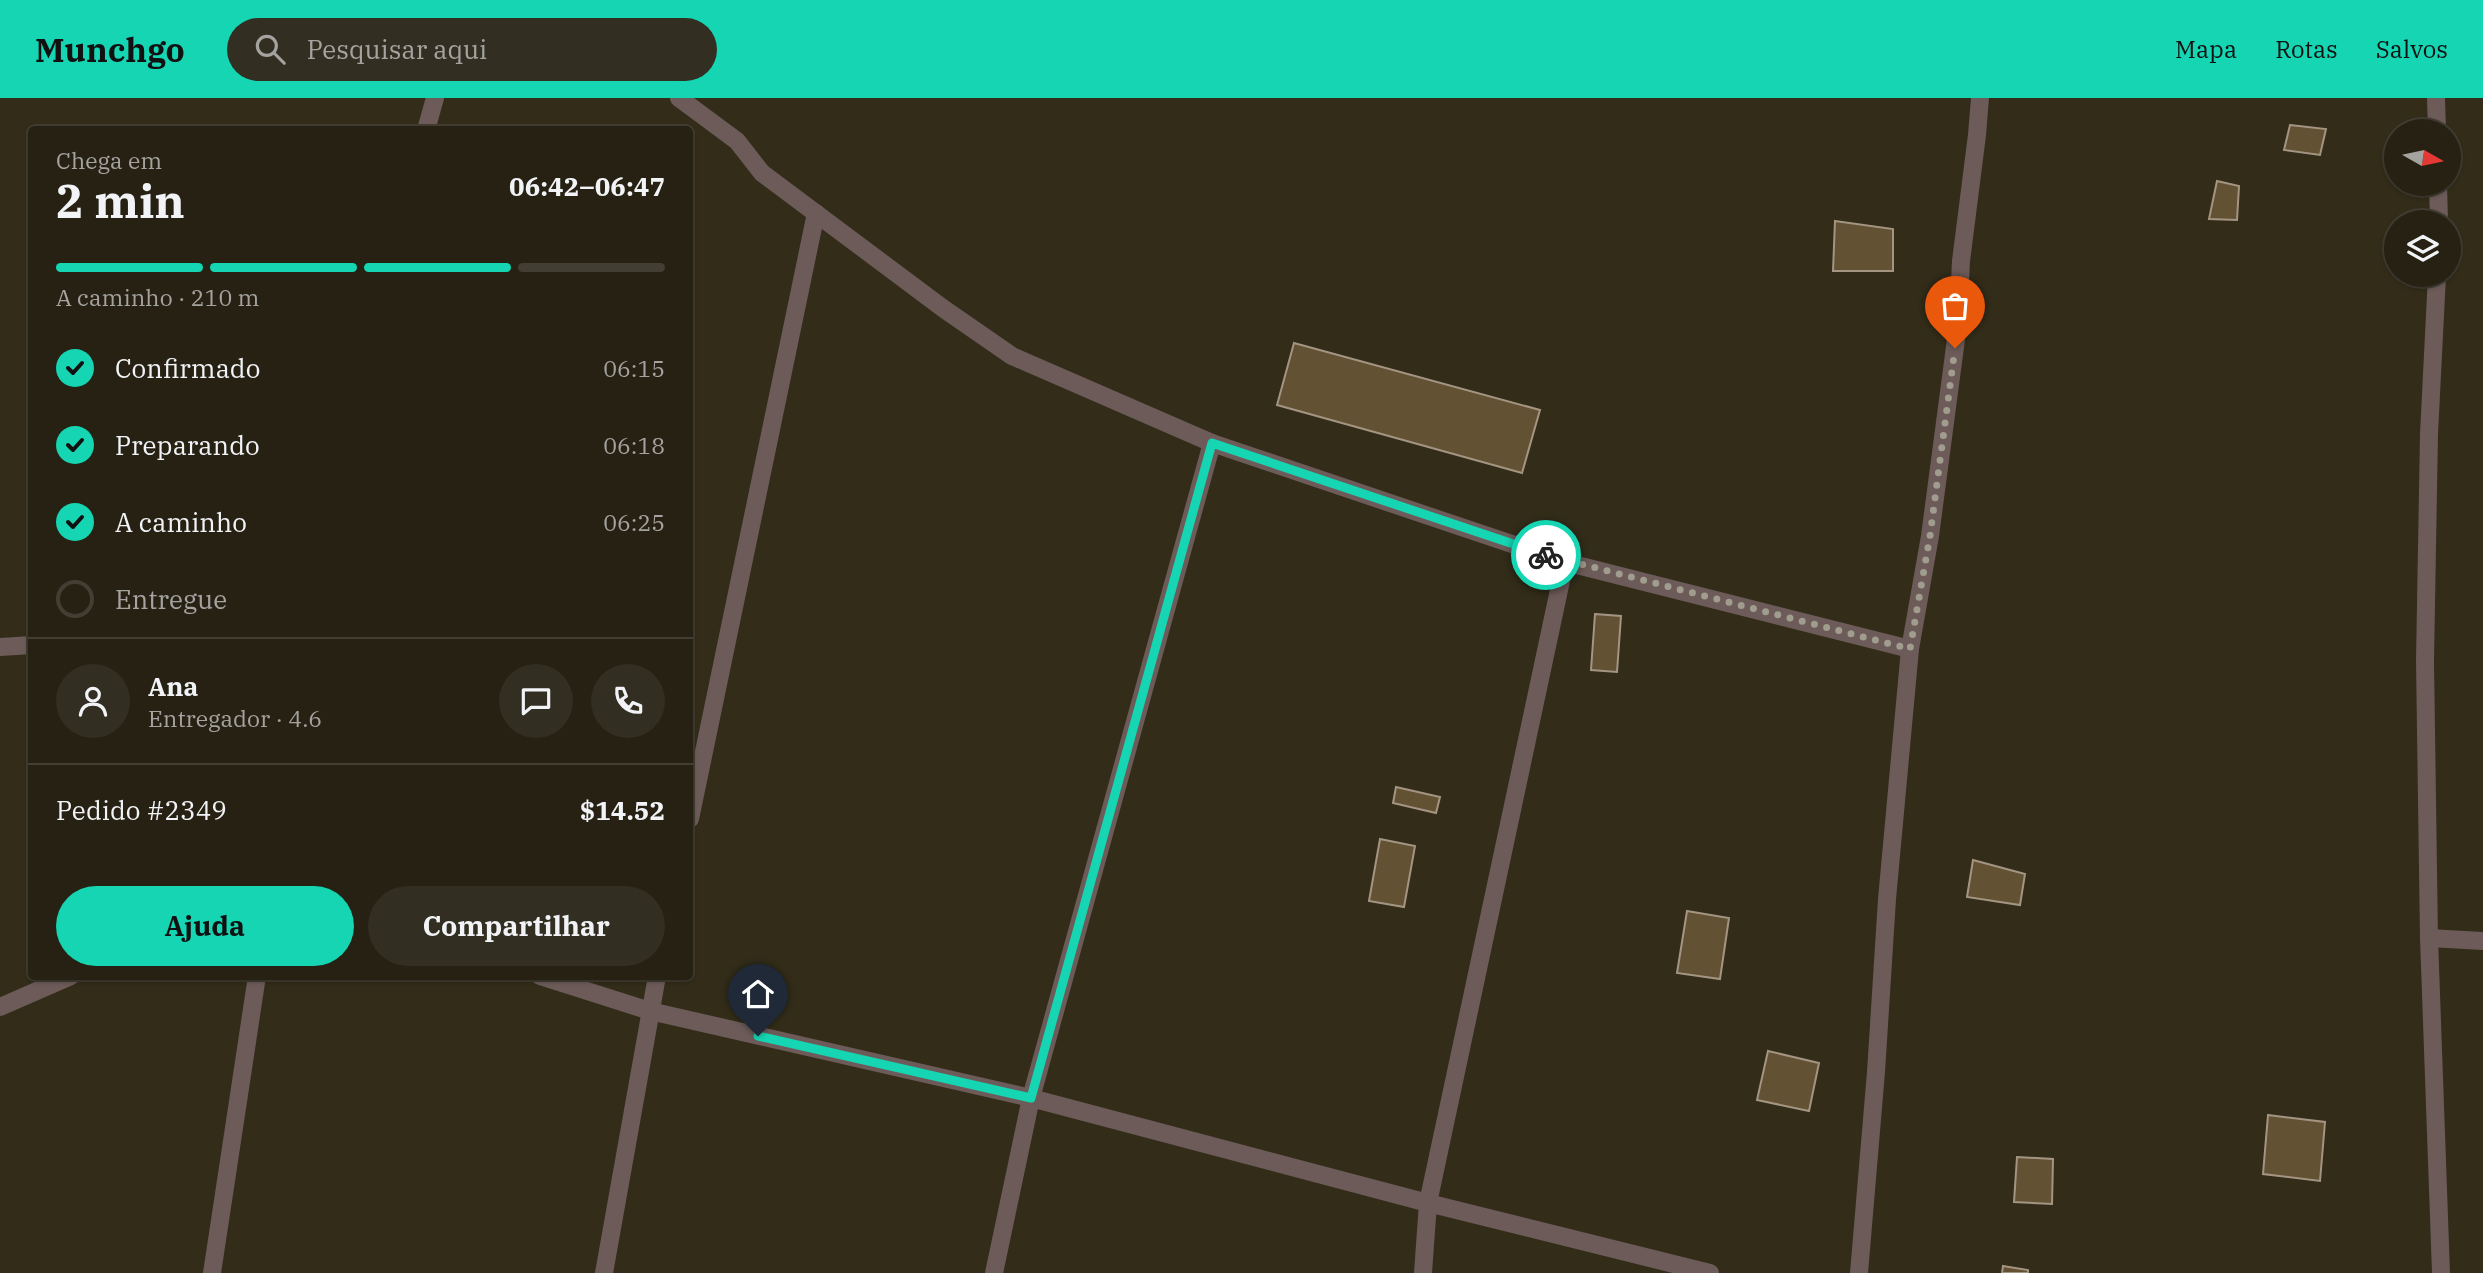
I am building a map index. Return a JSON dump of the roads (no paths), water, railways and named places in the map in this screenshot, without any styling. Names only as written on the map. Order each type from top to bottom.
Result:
[{"type":"street","points":[[427,126],[435,98]]},
{"type":"street","points":[[679,98],[737,141],[762,173],[944,309],[1012,356],[1212,443],[1565,562],[1910,649]]},
{"type":"street","points":[[1858,1273],[1876,1072],[1887,899],[1910,649],[1930,536],[1958,324],[1961,261],[1980,98]]},
{"type":"street","points":[[2436,98],[2437,119]]},
{"type":"street","points":[[693,805],[816,213]]},
{"type":"street","points":[[2436,287],[2429,434],[2427,581],[2428,938],[2441,1273]]},
{"type":"street","points":[[994,1273],[1031,1098],[1212,443]]},
{"type":"street","points":[[1423,1273],[1429,1203],[1565,562]]},
{"type":"street","points":[[0,647],[28,645]]},
{"type":"street","points":[[2428,938],[2483,942]]},
{"type":"street","points":[[0,1007],[62,980]]},
{"type":"street","points":[[212,1273],[256,980]]},
{"type":"street","points":[[552,980],[649,1011],[1031,1098],[1429,1203],[1710,1273]]},
{"type":"street","points":[[604,1273],[656,980]]}]
